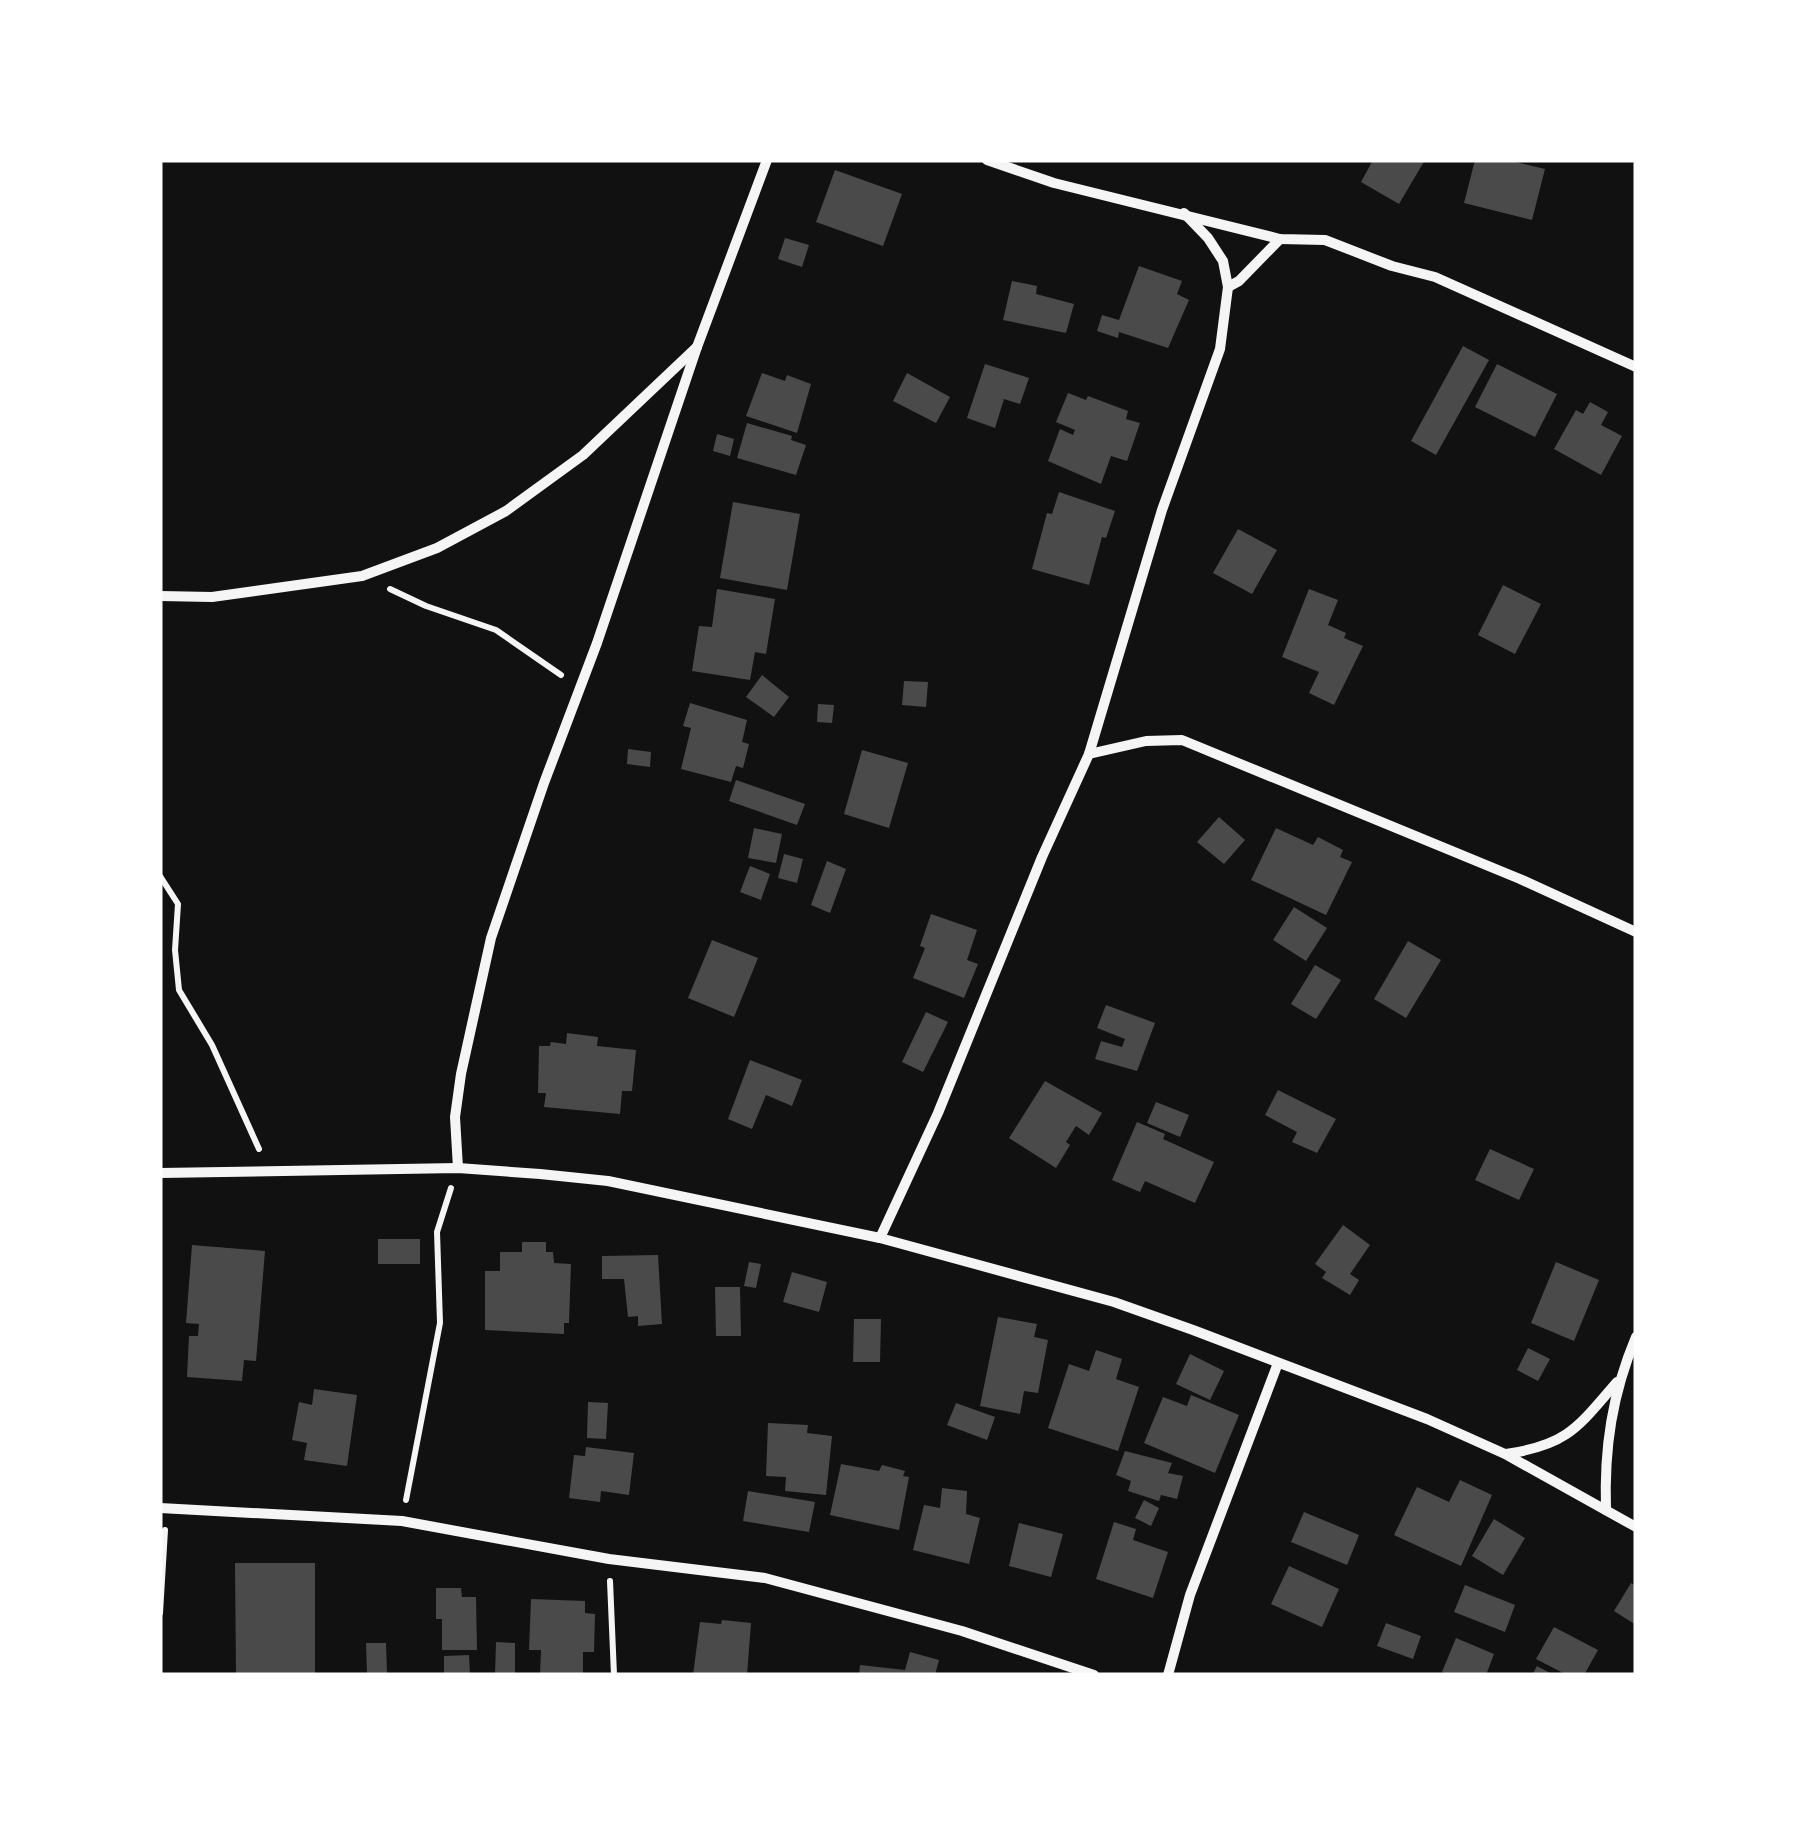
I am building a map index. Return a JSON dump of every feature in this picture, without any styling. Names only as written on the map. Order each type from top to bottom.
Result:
[{"type":"street","points":[[458,1168],[456,1117],[461,1074],[491,938],[696,347],[767,160]]},
{"type":"street","points":[[987,160],[1054,183],[1280,239],[1325,240],[1392,266],[1434,277],[1636,367]]},
{"type":"street","points":[[880,1238],[938,1113],[1042,857],[1089,754],[1162,510],[1220,349],[1228,288],[1223,261],[1184,213]]},
{"type":"street","points":[[1228,288],[1240,281],[1280,239]]},
{"type":"street","points":[[160,596],[212,597],[362,576],[437,548],[506,511],[583,455],[696,347]]},
{"type":"street","points":[[1089,754],[1146,740],[1182,740],[1520,879],[1636,932]]},
{"type":"street","points":[[160,1173],[458,1168],[608,1181],[880,1238],[1114,1302],[1278,1362],[1427,1419],[1505,1454],[1636,1527]]},
{"type":"street","points":[[1606,1510],[1604,1464],[1608,1427],[1636,1336]]},
{"type":"street","points":[[1168,1675],[1190,1595],[1278,1362]]},
{"type":"street","points":[[1505,1454],[1552,1444],[1574,1430],[1620,1378]]},
{"type":"street","points":[[164,1508],[402,1521],[608,1559],[765,1578],[962,1631],[1094,1675]]},
{"type":"path","points":[[362,576],[426,606],[496,630],[580,688]]},
{"type":"path","points":[[160,876],[178,904],[175,973],[179,990],[225,1073],[268,1171]]},
{"type":"path","points":[[402,1521],[440,1323],[437,1232],[458,1168]]},
{"type":"path","points":[[160,1613],[164,1508]]},
{"type":"path","points":[[608,1559],[614,1675]]},
{"type":"building","points":[[1373,160],[1425,160],[1399,204],[1361,182]]},
{"type":"building","points":[[1475,160],[1507,160],[1545,169],[1532,220],[1464,203]]},
{"type":"building","points":[[835,170],[902,194],[883,246],[816,222]]},
{"type":"building","points":[[785,238],[809,245],[802,267],[778,259]]},
{"type":"building","points":[[1139,266],[1182,281],[1177,294],[1189,300],[1168,348],[1119,332],[1118,338],[1097,331],[1102,315],[1119,320]]},
{"type":"building","points":[[1012,281],[1037,286],[1036,294],[1074,304],[1066,333],[1003,320]]},
{"type":"building","points":[[1463,346],[1489,360],[1436,455],[1411,441]]},
{"type":"building","points":[[985,364],[1029,378],[1020,404],[1004,399],[995,428],[967,418]]},
{"type":"building","points":[[1497,364],[1557,394],[1535,437],[1475,407]]},
{"type":"building","points":[[762,373],[785,381],[787,375],[811,384],[797,433],[746,416]]},
{"type":"building","points":[[907,373],[950,397],[936,423],[893,401]]},
{"type":"building","points":[[1068,393],[1128,411],[1126,419],[1140,423],[1127,461],[1111,456],[1101,484],[1048,461],[1060,429],[1073,435],[1075,430],[1056,422]]},
{"type":"building","points":[[1590,402],[1608,412],[1601,425],[1622,436],[1601,475],[1554,449],[1576,410],[1583,414]]},
{"type":"building","points":[[747,423],[792,436],[791,440],[806,445],[796,475],[737,458]]},
{"type":"building","points":[[717,434],[734,439],[730,456],[713,451]]},
{"type":"building","points":[[1059,492],[1115,511],[1106,538],[1102,537],[1089,585],[1032,569],[1047,513],[1052,514]]},
{"type":"building","points":[[733,502],[800,514],[787,590],[720,578]]},
{"type":"building","points":[[1238,529],[1277,550],[1252,594],[1213,573]]},
{"type":"building","points":[[1503,585],[1541,604],[1515,654],[1478,635]]},
{"type":"building","points":[[717,589],[775,599],[766,654],[755,652],[750,680],[692,671],[699,626],[712,627]]},
{"type":"building","points":[[1309,589],[1338,600],[1328,625],[1363,646],[1334,705],[1309,693],[1319,672],[1282,657]]},
{"type":"building","points":[[762,675],[789,697],[774,717],[746,697]]},
{"type":"building","points":[[904,681],[928,682],[926,707],[902,705]]},
{"type":"building","points":[[690,703],[747,720],[742,742],[749,744],[743,768],[736,766],[731,782],[681,769],[691,728],[683,726]]},
{"type":"building","points":[[818,704],[834,705],[832,723],[817,722]]},
{"type":"building","points":[[628,749],[651,752],[650,767],[627,764]]},
{"type":"building","points":[[862,750],[908,763],[889,828],[844,814]]},
{"type":"building","points":[[736,780],[805,804],[797,825],[729,801]]},
{"type":"building","points":[[1219,817],[1245,840],[1224,864],[1197,842]]},
{"type":"building","points":[[754,828],[782,834],[776,863],[748,858]]},
{"type":"building","points":[[1276,828],[1313,845],[1318,837],[1343,850],[1340,857],[1352,862],[1326,915],[1251,880]]},
{"type":"building","points":[[784,854],[803,859],[797,883],[778,878]]},
{"type":"building","points":[[827,861],[846,869],[830,913],[811,905]]},
{"type":"building","points":[[750,866],[770,874],[761,900],[740,892]]},
{"type":"building","points":[[1294,907],[1327,928],[1306,961],[1273,940]]},
{"type":"building","points":[[931,914],[977,930],[967,960],[978,964],[964,998],[913,978],[925,948],[920,946]]},
{"type":"building","points":[[712,940],[758,958],[734,1017],[688,998]]},
{"type":"building","points":[[1408,941],[1441,960],[1406,1018],[1374,999]]},
{"type":"building","points":[[1315,965],[1341,980],[1316,1019],[1291,1004]]},
{"type":"building","points":[[1106,1005],[1155,1023],[1137,1071],[1095,1059],[1101,1041],[1122,1047],[1125,1039],[1097,1028]]},
{"type":"building","points":[[926,1012],[948,1022],[923,1072],[902,1062]]},
{"type":"building","points":[[567,1033],[598,1037],[597,1046],[636,1050],[632,1091],[622,1091],[620,1114],[544,1107],[546,1093],[538,1093],[539,1046],[550,1046],[551,1042],[566,1044]]},
{"type":"building","points":[[750,1060],[802,1080],[792,1106],[766,1095],[752,1129],[728,1119]]},
{"type":"building","points":[[1045,1081],[1102,1113],[1089,1135],[1076,1126],[1056,1168],[1009,1138]]},
{"type":"building","points":[[1278,1090],[1336,1119],[1317,1153],[1292,1142],[1297,1132],[1265,1115]]},
{"type":"building","points":[[1156,1102],[1189,1115],[1180,1137],[1147,1123]]},
{"type":"building","points":[[1137,1122],[1165,1134],[1163,1139],[1214,1162],[1195,1203],[1145,1181],[1140,1192],[1112,1180]]},
{"type":"building","points":[[1490,1149],[1534,1169],[1519,1200],[1475,1180]]},
{"type":"building","points":[[1343,1225],[1370,1245],[1350,1274],[1359,1280],[1350,1295],[1322,1278],[1326,1272],[1315,1264]]},
{"type":"building","points":[[378,1239],[420,1239],[420,1264],[378,1264]]},
{"type":"building","points":[[522,1242],[546,1242],[546,1252],[553,1252],[554,1263],[571,1264],[569,1323],[564,1323],[564,1334],[485,1330],[485,1271],[500,1271],[500,1252],[522,1252]]},
{"type":"building","points":[[192,1245],[265,1251],[256,1361],[244,1360],[242,1381],[187,1377],[189,1336],[198,1336],[199,1324],[186,1323]]},
{"type":"building","points":[[658,1255],[662,1324],[638,1326],[638,1316],[628,1317],[624,1279],[602,1279],[602,1256]]},
{"type":"building","points":[[749,1262],[761,1264],[756,1288],[744,1286]]},
{"type":"building","points":[[1556,1262],[1599,1280],[1574,1341],[1531,1323]]},
{"type":"building","points":[[792,1272],[827,1282],[819,1312],[783,1302]]},
{"type":"building","points":[[715,1287],[740,1287],[741,1336],[716,1336]]},
{"type":"building","points":[[998,1317],[1037,1324],[1034,1337],[1048,1340],[1038,1393],[1024,1391],[1020,1414],[980,1406]]},
{"type":"building","points":[[854,1319],[881,1319],[880,1362],[853,1362]]},
{"type":"building","points":[[1528,1348],[1550,1359],[1538,1381],[1517,1370]]},
{"type":"building","points":[[1096,1350],[1122,1359],[1116,1379],[1139,1387],[1118,1451],[1048,1428],[1069,1364],[1089,1371]]},
{"type":"building","points":[[1190,1354],[1224,1371],[1210,1400],[1176,1384]]},
{"type":"building","points":[[314,1389],[357,1395],[347,1466],[304,1460],[307,1443],[292,1440],[299,1402],[312,1405]]},
{"type":"building","points":[[1191,1395],[1239,1415],[1215,1473],[1144,1443],[1163,1397],[1187,1406]]},
{"type":"building","points":[[588,1402],[608,1403],[606,1439],[587,1438]]},
{"type":"building","points":[[956,1403],[995,1417],[987,1440],[947,1425]]},
{"type":"building","points":[[768,1423],[808,1425],[807,1433],[832,1436],[826,1495],[785,1491],[786,1477],[766,1476]]},
{"type":"building","points":[[586,1447],[634,1453],[629,1495],[601,1491],[600,1502],[569,1498],[574,1455],[585,1456]]},
{"type":"building","points":[[1125,1451],[1172,1463],[1168,1473],[1183,1476],[1177,1499],[1161,1495],[1159,1501],[1128,1491],[1131,1481],[1116,1475]]},
{"type":"building","points":[[841,1464],[879,1471],[882,1465],[905,1471],[903,1476],[909,1477],[899,1530],[830,1515]]},
{"type":"building","points":[[1460,1480],[1492,1495],[1461,1566],[1394,1535],[1417,1487],[1449,1502]]},
{"type":"building","points":[[942,1488],[967,1491],[966,1514],[980,1518],[969,1564],[913,1550],[924,1505],[940,1508]]},
{"type":"building","points":[[748,1491],[815,1502],[809,1532],[743,1521]]},
{"type":"building","points":[[1144,1500],[1159,1508],[1151,1526],[1135,1518]]},
{"type":"building","points":[[1304,1512],[1359,1535],[1347,1565],[1291,1542]]},
{"type":"building","points":[[1494,1519],[1525,1538],[1503,1575],[1472,1556]]},
{"type":"building","points":[[1114,1522],[1136,1529],[1133,1540],[1168,1552],[1153,1598],[1096,1579]]},
{"type":"building","points":[[1019,1523],[1063,1534],[1051,1577],[1009,1566]]},
{"type":"building","points":[[235,1563],[315,1563],[315,1675],[236,1675]]},
{"type":"building","points":[[1289,1566],[1339,1589],[1322,1627],[1271,1604]]},
{"type":"building","points":[[1631,1583],[1636,1586],[1636,1625],[1614,1611]]},
{"type":"building","points":[[1465,1585],[1515,1605],[1505,1632],[1454,1612]]},
{"type":"building","points":[[436,1588],[461,1588],[462,1597],[476,1597],[477,1650],[442,1650]]},
{"type":"building","points":[[531,1599],[585,1601],[585,1613],[595,1614],[594,1652],[583,1652],[583,1675],[540,1675],[541,1650],[529,1650]]},
{"type":"building","points":[[722,1620],[751,1623],[747,1675],[693,1675],[700,1622],[721,1624]]},
{"type":"building","points":[[1386,1623],[1421,1636],[1413,1659],[1377,1646]]},
{"type":"building","points":[[1554,1627],[1598,1650],[1584,1675],[1567,1675],[1536,1659]]},
{"type":"building","points":[[1456,1638],[1494,1654],[1486,1675],[1442,1672]]},
{"type":"building","points":[[496,1642],[515,1643],[515,1675],[495,1675]]},
{"type":"building","points":[[366,1643],[386,1643],[387,1675],[367,1675]]},
{"type":"building","points":[[910,1652],[939,1660],[935,1675],[859,1675],[860,1665],[905,1670]]},
{"type":"building","points":[[469,1655],[470,1675],[444,1675],[444,1656]]},
{"type":"building","points":[[1537,1666],[1554,1675],[1532,1675]]}]
